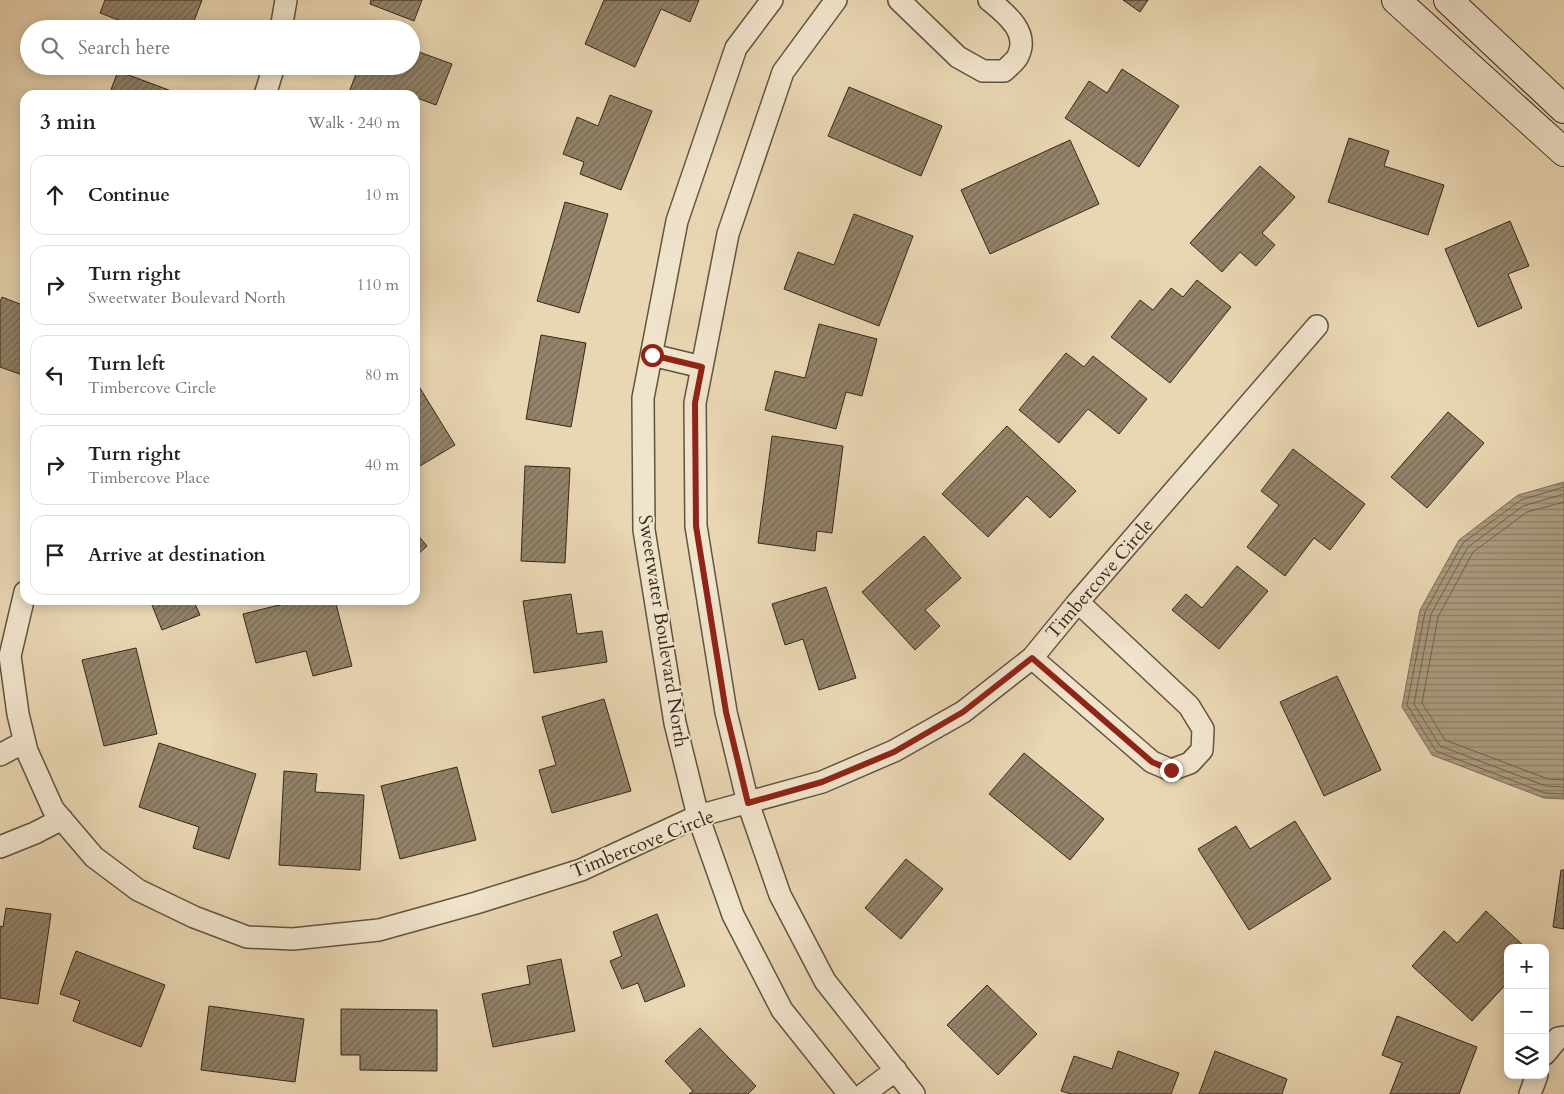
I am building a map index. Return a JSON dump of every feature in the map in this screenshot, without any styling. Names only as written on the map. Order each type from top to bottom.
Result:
[{"type":"main road","points":[[1396,0],[1564,152]]},
{"type":"main road","points":[[1448,0],[1564,109]]},
{"type":"street","points":[[283,20],[286,0]]},
{"type":"street","name":"Sweetwater Boulevard North","points":[[772,0],[736,48],[677,221],[643,398],[644,530],[675,723],[698,816],[732,915],[782,1010],[849,1094]]},
{"type":"street","points":[[836,0],[783,72],[728,234],[695,403],[696,526],[726,712],[748,803],[780,895],[825,981],[914,1094]]},
{"type":"street","points":[[899,0],[958,56],[983,71],[1004,71],[1018,57],[1022,40],[1010,18],[989,0]]},
{"type":"street","points":[[267,90],[271,75]]},
{"type":"street","name":"Timbercove Circle","points":[[22,605],[10,656],[24,742],[53,809],[94,856],[138,890],[194,918],[247,937],[293,940],[379,930],[476,903],[581,870],[698,816],[822,782],[894,752],[963,712],[1032,658],[1078,602],[1317,326]]},
{"type":"street","points":[[652,355],[702,367]]},
{"type":"street","points":[[1032,658],[1152,762],[1171,770],[1190,763],[1202,750],[1203,729],[1189,706],[1078,602]]},
{"type":"street","points":[[0,755],[24,742]]},
{"type":"street","points":[[0,847],[35,833],[62,819]]},
{"type":"street","points":[[1549,1049],[1558,1038],[1564,1037]]},
{"type":"street","points":[[864,1094],[896,1070]]},
{"type":"street","points":[[1530,1094],[1536,1079]]},
{"type":"water","points":[[1564,482],[1564,799],[1544,798],[1432,755],[1402,707],[1420,610],[1459,540],[1518,495]]},
{"type":"building","points":[[105,0],[202,0],[194,20],[118,20],[100,13]]},
{"type":"building","points":[[371,0],[422,0],[414,20],[370,4]]},
{"type":"building","points":[[604,0],[699,0],[690,22],[661,9],[635,67],[585,44]]},
{"type":"building","points":[[1123,0],[1148,0],[1140,12]]},
{"type":"building","points":[[420,52],[452,64],[436,105],[420,99],[420,90],[350,90],[356,75],[420,75]]},
{"type":"building","points":[[1122,69],[1179,106],[1139,167],[1065,118],[1089,81],[1107,93]]},
{"type":"building","points":[[116,75],[129,75],[169,90],[111,90]]},
{"type":"building","points":[[849,87],[942,126],[921,176],[828,136]]},
{"type":"building","points":[[610,95],[652,111],[621,190],[580,174],[584,162],[563,154],[577,117],[598,126]]},
{"type":"building","points":[[1349,138],[1389,151],[1384,166],[1444,185],[1428,235],[1328,202]]},
{"type":"building","points":[[1070,140],[1099,204],[990,254],[961,190]]},
{"type":"building","points":[[1260,166],[1295,197],[1262,233],[1275,245],[1256,266],[1240,252],[1222,272],[1190,243]]},
{"type":"building","points":[[565,202],[608,214],[579,313],[537,301]]},
{"type":"building","points":[[854,214],[913,236],[879,326],[784,289],[798,252],[834,265]]},
{"type":"building","points":[[1510,221],[1529,266],[1508,274],[1522,308],[1478,327],[1445,249]]},
{"type":"building","points":[[1197,280],[1231,307],[1170,383],[1111,337],[1140,300],[1153,310],[1171,288],[1183,297]]},
{"type":"building","points":[[2,297],[20,304],[20,374],[0,367],[0,302]]},
{"type":"building","points":[[819,324],[877,339],[862,396],[846,392],[836,429],[765,410],[775,371],[805,378]]},
{"type":"building","points":[[541,335],[586,343],[571,427],[526,419]]},
{"type":"building","points":[[1066,353],[1084,367],[1093,356],[1147,399],[1119,434],[1088,409],[1059,443],[1019,410]]},
{"type":"building","points":[[420,388],[455,445],[420,466]]},
{"type":"building","points":[[1448,412],[1484,443],[1427,508],[1391,477]]},
{"type":"building","points":[[1007,426],[1076,491],[1050,518],[1027,496],[988,537],[942,494]]},
{"type":"building","points":[[772,436],[843,446],[832,533],[817,531],[815,551],[758,543]]},
{"type":"building","points":[[1293,449],[1365,504],[1330,550],[1314,538],[1285,576],[1247,547],[1279,505],[1261,491]]},
{"type":"building","points":[[525,466],[570,468],[565,563],[521,561]]},
{"type":"building","points":[[924,536],[961,578],[925,610],[940,626],[915,650],[862,592]]},
{"type":"building","points":[[420,538],[427,546],[420,552]]},
{"type":"building","points":[[1237,566],[1268,591],[1219,649],[1172,610],[1186,594],[1202,608]]},
{"type":"building","points":[[826,587],[856,678],[819,690],[803,639],[785,645],[772,604]]},
{"type":"building","points":[[571,594],[577,634],[602,631],[607,662],[534,673],[523,601]]},
{"type":"building","points":[[152,605],[195,605],[200,615],[162,630]]},
{"type":"building","points":[[279,605],[336,605],[352,666],[313,676],[306,651],[256,663],[243,614]]},
{"type":"building","points":[[136,648],[157,734],[104,746],[82,660]]},
{"type":"building","points":[[1337,676],[1381,770],[1324,796],[1280,702]]},
{"type":"building","points":[[604,699],[631,791],[552,813],[539,770],[556,765],[542,717]]},
{"type":"building","points":[[159,743],[256,774],[229,859],[193,848],[199,827],[139,807]]},
{"type":"building","points":[[1024,753],[1104,819],[1070,860],[989,794]]},
{"type":"building","points":[[457,767],[476,840],[400,859],[381,786]]},
{"type":"building","points":[[284,771],[317,774],[315,792],[364,795],[360,870],[279,865]]},
{"type":"building","points":[[1295,821],[1331,879],[1249,930],[1198,849],[1236,826],[1250,849]]},
{"type":"building","points":[[906,859],[943,889],[901,939],[865,908]]},
{"type":"building","points":[[1561,870],[1564,870],[1564,929],[1553,927]]},
{"type":"building","points":[[6,908],[51,914],[38,1004],[0,998],[0,926],[3,927]]},
{"type":"building","points":[[1486,911],[1522,944],[1504,944],[1504,986],[1472,1021],[1412,966],[1444,931],[1457,943]]},
{"type":"building","points":[[657,914],[685,986],[645,1002],[638,983],[622,989],[610,961],[622,956],[613,932]]},
{"type":"building","points":[[76,951],[165,985],[141,1047],[73,1021],[80,1001],[60,994]]},
{"type":"building","points":[[561,959],[575,1031],[493,1047],[482,994],[530,984],[527,966]]},
{"type":"building","points":[[987,985],[1037,1034],[998,1075],[947,1025]]},
{"type":"building","points":[[209,1006],[304,1019],[295,1082],[201,1070]]},
{"type":"building","points":[[341,1009],[437,1010],[437,1071],[360,1070],[360,1055],[341,1055]]},
{"type":"building","points":[[1397,1016],[1477,1047],[1459,1094],[1390,1094],[1402,1063],[1382,1055]]},
{"type":"building","points":[[700,1028],[756,1086],[748,1094],[689,1094],[693,1091],[665,1061]]},
{"type":"building","points":[[1118,1051],[1179,1073],[1171,1094],[1071,1094],[1061,1091],[1074,1056],[1112,1069]]},
{"type":"building","points":[[1215,1051],[1287,1079],[1282,1094],[1199,1094]]},
{"type":"route","points":[[652,355],[702,367],[695,403],[696,526],[726,712],[748,803],[822,782],[894,752],[963,712],[1032,658],[1152,762],[1171,770]]}]
